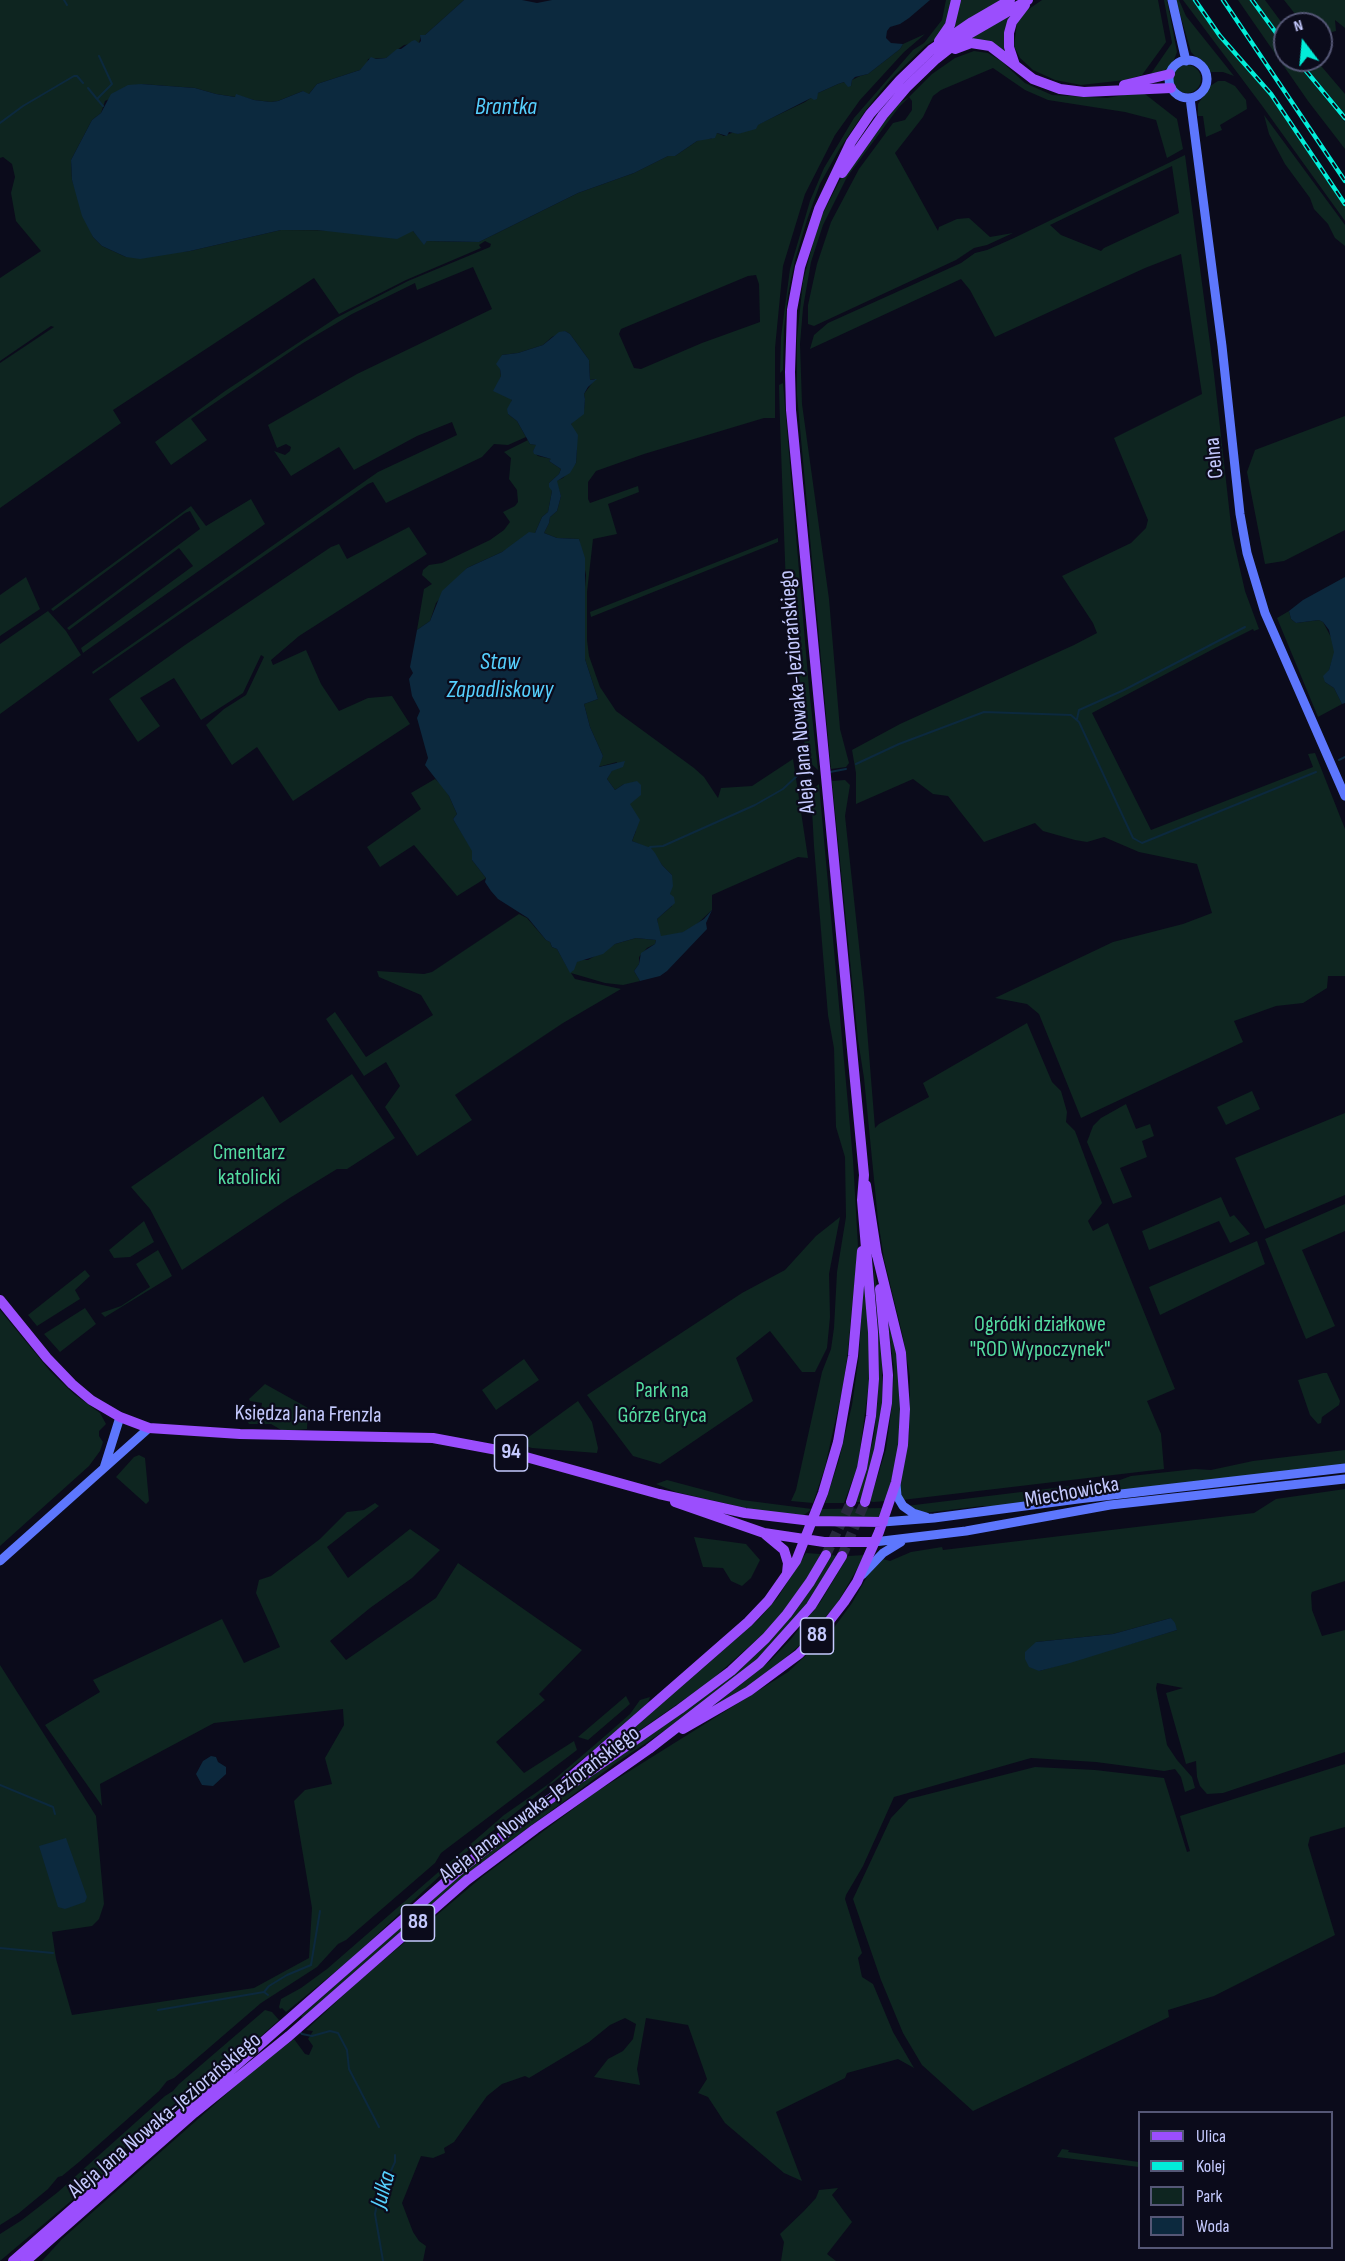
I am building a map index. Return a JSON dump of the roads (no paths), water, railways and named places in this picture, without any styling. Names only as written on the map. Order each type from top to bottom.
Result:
[{"type":"main road","points":[[934,55],[950,25],[956,0]]},
{"type":"main road","name":"Aleja Jana Nowaka-Jeziorańskiego","points":[[850,1502],[862,1468],[869,1435],[874,1379],[872,1309],[864,1218],[864,1175],[791,410],[790,333],[795,287],[804,250],[819,209],[883,115],[934,55],[972,22],[1010,0]]},
{"type":"main road","points":[[1015,65],[1009,47],[1009,33],[1017,14],[1029,0]]},
{"type":"main road","name":"Aleja Jana Nowaka-Jeziorańskiego","points":[[934,55],[1029,0]]},
{"type":"main road","points":[[934,55],[964,45],[980,43],[999,51],[1034,79],[1060,89],[1084,92],[1171,88]]},
{"type":"main road","points":[[1110,90],[1170,74]]},
{"type":"main road","name":"Aleja Jana Nowaka-Jeziorańskiego","points":[[864,1175],[870,1199],[888,1375],[884,1425],[865,1502]]},
{"type":"main road","points":[[812,1521],[838,1442],[848,1390],[864,1218]]},
{"type":"main road","points":[[876,1251],[896,1330],[904,1381],[903,1445],[896,1482],[882,1522]]},
{"type":"main road","name":"Księdza Jana Frenzla","points":[[0,1300],[62,1375],[91,1400],[120,1417],[149,1428],[240,1434],[433,1438],[508,1452],[659,1494],[745,1513],[812,1521],[882,1522]]},
{"type":"main road","name":"Księdza Jana Frenzla","points":[[659,1494],[682,1506],[764,1533],[806,1540]]},
{"type":"main road","name":"88","points":[[540,1806],[627,1726],[748,1622],[785,1578],[806,1540],[812,1521]]},
{"type":"main road","name":"88","points":[[649,1749],[730,1703],[799,1654],[823,1629],[857,1582],[882,1522]]},
{"type":"main road","points":[[764,1533],[780,1544],[786,1554],[788,1563],[785,1578]]},
{"type":"main road","name":"Miechowicka","points":[[806,1540],[843,1543],[874,1542]]},
{"type":"main road","name":"Aleja Jana Nowaka-Jeziorańskiego","points":[[26,2261],[54,2230],[457,1872],[540,1806],[680,1709],[737,1666],[787,1614],[826,1555]]},
{"type":"main road","name":"Aleja Jana Nowaka-Jeziorańskiego","points":[[13,2261],[54,2230],[289,2036],[468,1880],[535,1829],[649,1749],[760,1663],[811,1606],[842,1556]]},
{"type":"main road","points":[[8,2261],[54,2230]]},
{"type":"main road","points":[[35,2261],[54,2230]]},
{"type":"street","points":[[1172,0],[1186,61]]},
{"type":"street","points":[[1186,61],[1199,64],[1206,76],[1203,90],[1190,98],[1177,95],[1171,88],[1170,74],[1174,66],[1186,61]]},
{"type":"street","name":"Celna","points":[[1190,98],[1219,324],[1240,514],[1247,553],[1265,613],[1345,796]]},
{"type":"street","points":[[103,1470],[120,1417]]},
{"type":"street","points":[[0,1561],[149,1428]]},
{"type":"street","name":"Miechowicka","points":[[882,1522],[934,1518],[1345,1468]]},
{"type":"street","name":"Miechowicka","points":[[874,1542],[966,1531],[1110,1505],[1345,1479]]},
{"type":"street","points":[[896,1482],[897,1496],[903,1506],[913,1513],[934,1518]]},
{"type":"street","points":[[857,1582],[890,1548],[902,1542],[926,1536]]},
{"type":"water","name":"Brantka","points":[[464,0],[522,0],[537,3],[552,0],[930,0],[909,18],[890,27],[886,38],[891,43],[903,44],[900,49],[868,74],[855,77],[851,86],[848,87],[844,82],[818,93],[817,99],[811,98],[758,125],[756,129],[738,134],[729,132],[727,136],[717,133],[715,138],[697,141],[675,156],[668,156],[634,173],[578,193],[479,242],[427,241],[424,245],[413,231],[397,239],[317,230],[281,230],[190,251],[140,259],[126,257],[102,246],[93,237],[82,216],[72,180],[71,160],[92,120],[101,113],[111,94],[128,85],[141,84],[195,88],[216,94],[235,97],[236,94],[254,100],[271,102],[303,91],[309,94],[317,84],[360,70],[371,57],[386,58],[412,41],[419,43],[420,35],[425,35]]},
{"type":"water","name":"Staw Zapadliskowy","points":[[565,331],[570,334],[589,360],[590,380],[597,379],[584,394],[584,414],[571,424],[578,435],[576,463],[570,473],[557,481],[561,496],[557,511],[550,517],[544,533],[557,538],[579,539],[585,558],[585,659],[598,699],[584,704],[590,727],[603,756],[599,767],[625,761],[623,767],[612,771],[607,779],[615,790],[624,784],[637,781],[641,785],[641,795],[630,804],[640,820],[632,841],[651,848],[672,875],[673,886],[670,894],[674,897],[675,903],[657,919],[661,936],[683,932],[704,919],[712,910],[706,923],[707,929],[667,971],[660,976],[640,981],[634,971],[639,964],[641,953],[655,944],[656,940],[636,938],[615,944],[603,954],[577,962],[570,973],[557,949],[552,947],[528,918],[498,899],[491,891],[485,882],[486,878],[472,860],[472,851],[453,819],[457,814],[449,796],[425,765],[428,758],[417,718],[420,711],[412,696],[409,679],[413,673],[410,667],[417,630],[430,621],[442,591],[467,568],[502,552],[529,532],[535,533],[542,517],[548,512],[552,491],[549,483],[561,469],[549,461],[551,459],[534,454],[536,445],[530,444],[517,421],[508,414],[507,409],[512,400],[493,391],[501,376],[496,364],[502,355],[518,353],[543,345],[559,332]]},
{"type":"water","points":[[1345,577],[1345,703],[1342,704],[1334,688],[1325,682],[1323,676],[1329,670],[1334,652],[1329,630],[1319,620],[1296,623],[1291,619],[1289,611],[1303,600]]},
{"type":"water","points":[[1171,1618],[1177,1630],[1070,1663],[1039,1671],[1029,1667],[1025,1659],[1025,1652],[1036,1642],[1113,1634]]},
{"type":"water","points":[[211,1756],[216,1757],[218,1762],[226,1767],[226,1774],[213,1786],[202,1785],[196,1774],[203,1761]]},
{"type":"water","points":[[66,1838],[87,1897],[85,1902],[65,1909],[58,1907],[39,1846]]},
{"type":"waterway","points":[[64,0],[67,5]]},
{"type":"waterway","points":[[99,56],[112,84],[97,99],[103,106]]},
{"type":"waterway","points":[[0,123],[23,106],[74,76],[77,76],[83,83]]},
{"type":"waterway","points":[[88,88],[97,99]]},
{"type":"waterway","points":[[1077,719],[1079,710],[1124,690],[1245,627]]},
{"type":"waterway","points":[[856,764],[899,744],[984,712],[1071,715],[1079,722],[1133,838],[1142,843],[1316,772]]},
{"type":"waterway","points":[[1339,760],[1345,757]]},
{"type":"waterway","points":[[830,772],[846,769]]},
{"type":"waterway","points":[[647,849],[663,846],[755,805],[783,789],[798,775],[801,775]]},
{"type":"waterway","points":[[0,1785],[53,1807],[55,1814]]},
{"type":"waterway","points":[[264,1992],[269,1986],[287,1975],[311,1965],[320,1911]]},
{"type":"waterway","points":[[0,1948],[53,1953]]},
{"type":"waterway","points":[[158,2010],[264,1992],[268,1995]]},
{"type":"waterway","points":[[299,2031],[312,2036],[330,2031],[338,2033],[347,2050],[349,2069],[379,2127]]},
{"type":"waterway","name":"Julka","points":[[383,2261],[375,2214],[378,2199],[395,2162],[395,2155]]},
{"type":"tunnel","points":[[826,1555],[851,1502]]},
{"type":"tunnel","points":[[842,1556],[865,1502]]},
{"type":"railway","points":[[1195,0],[1220,36],[1271,94],[1345,204]]},
{"type":"railway","points":[[1223,0],[1345,181]]},
{"type":"railway","points":[[1252,0],[1273,29]]},
{"type":"railway","points":[[1307,72],[1345,118]]},
{"type":"park label","name":"Cmentarz katolicki","points":[[249,1166]]},
{"type":"park label","name":"Ogródki działkowe \"ROD Wypoczynek\"","points":[[1040,1338]]},
{"type":"park label","name":"Park na Górze Gryca","points":[[662,1404]]}]
